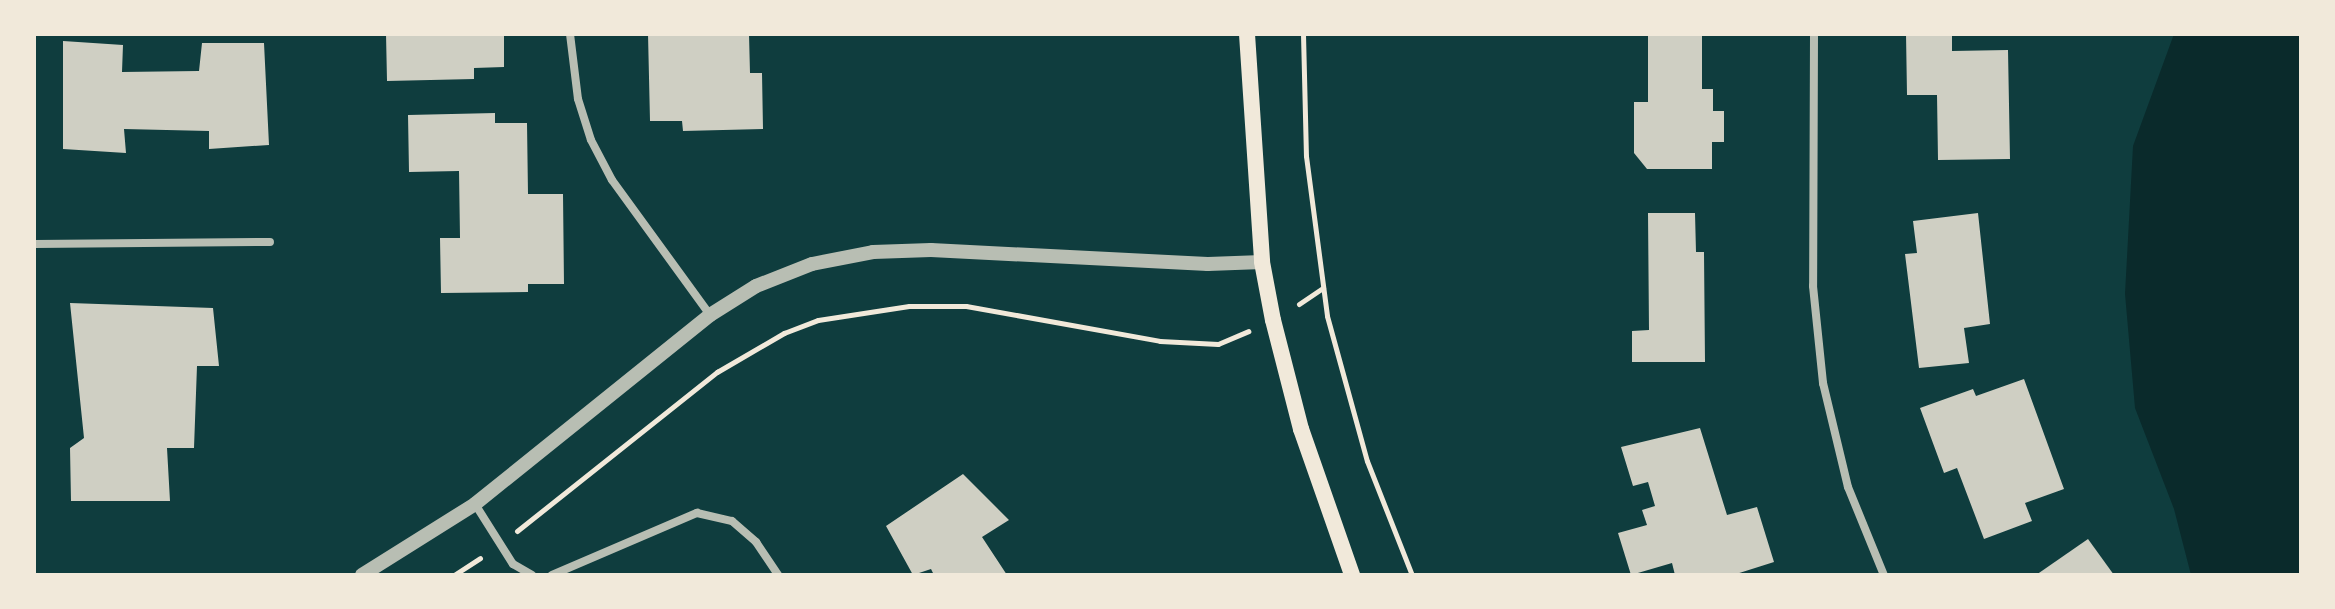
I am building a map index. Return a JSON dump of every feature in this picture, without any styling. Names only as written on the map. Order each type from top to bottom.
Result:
[{"type":"main road","points":[[1247,34],[1262,262],[1301,429],[1352,575]]},
{"type":"street","points":[[570,34],[578,99],[591,140],[612,180],[710,315]]},
{"type":"street","points":[[1814,34],[1813,286],[1823,383],[1848,487],[1884,575]]},
{"type":"street","points":[[34,244],[270,242]]},
{"type":"street","points":[[362,575],[475,504],[710,315],[756,286],[812,264],[873,252],[1262,262]]},
{"type":"street","points":[[475,504],[513,564],[532,575]]},
{"type":"street","points":[[552,575],[697,513],[732,521],[756,542],[778,575]]},
{"type":"path","points":[[1303,34],[1306,156],[1327,316],[1367,461],[1412,575]]},
{"type":"path","points":[[454,575],[500,544],[717,372],[784,333],[818,320],[909,306],[966,306],[1160,341],[1218,344]]},
{"type":"water","points":[[2174,34],[2301,34],[2301,575],[2191,575],[2174,509],[2135,408],[2125,294],[2133,146]]},
{"type":"building","points":[[386,34],[504,34],[504,67],[474,68],[474,79],[387,81]]},
{"type":"building","points":[[648,34],[749,34],[750,73],[762,73],[763,129],[683,131],[682,121],[650,121]]},
{"type":"building","points":[[1648,34],[1702,34],[1702,89],[1713,89],[1713,111],[1724,111],[1724,142],[1712,142],[1712,169],[1647,169],[1634,153],[1634,102],[1648,102]]},
{"type":"building","points":[[1906,34],[1952,34],[1952,51],[2008,50],[2010,159],[1938,160],[1937,95],[1907,95]]},
{"type":"building","points":[[63,41],[123,45],[122,72],[199,71],[202,43],[264,43],[269,145],[209,149],[209,131],[124,129],[126,153],[63,149]]},
{"type":"building","points":[[495,113],[495,123],[527,123],[528,194],[563,194],[564,284],[528,284],[528,292],[441,293],[440,238],[460,238],[459,171],[409,172],[408,115]]},
{"type":"building","points":[[1648,213],[1695,213],[1696,252],[1704,252],[1705,362],[1632,362],[1632,331],[1649,330]]},
{"type":"building","points":[[1978,213],[1990,324],[1964,328],[1969,363],[1919,368],[1905,254],[1917,253],[1913,221]]},
{"type":"building","points":[[70,303],[213,308],[219,366],[197,366],[194,448],[167,448],[170,501],[71,501],[70,448],[84,438]]},
{"type":"building","points":[[2024,379],[2064,489],[2025,503],[2032,521],[1984,539],[1957,468],[1944,473],[1920,408],[1973,389],[1976,396]]},
{"type":"building","points":[[1700,428],[1727,515],[1757,507],[1774,562],[1733,575],[1675,575],[1672,563],[1631,575],[1618,533],[1647,525],[1642,510],[1655,506],[1648,482],[1633,486],[1621,447]]},
{"type":"building","points":[[963,474],[1009,520],[982,537],[1007,575],[934,575],[931,569],[913,575],[886,526]]},
{"type":"building","points":[[2088,539],[2114,575],[2036,575]]}]
